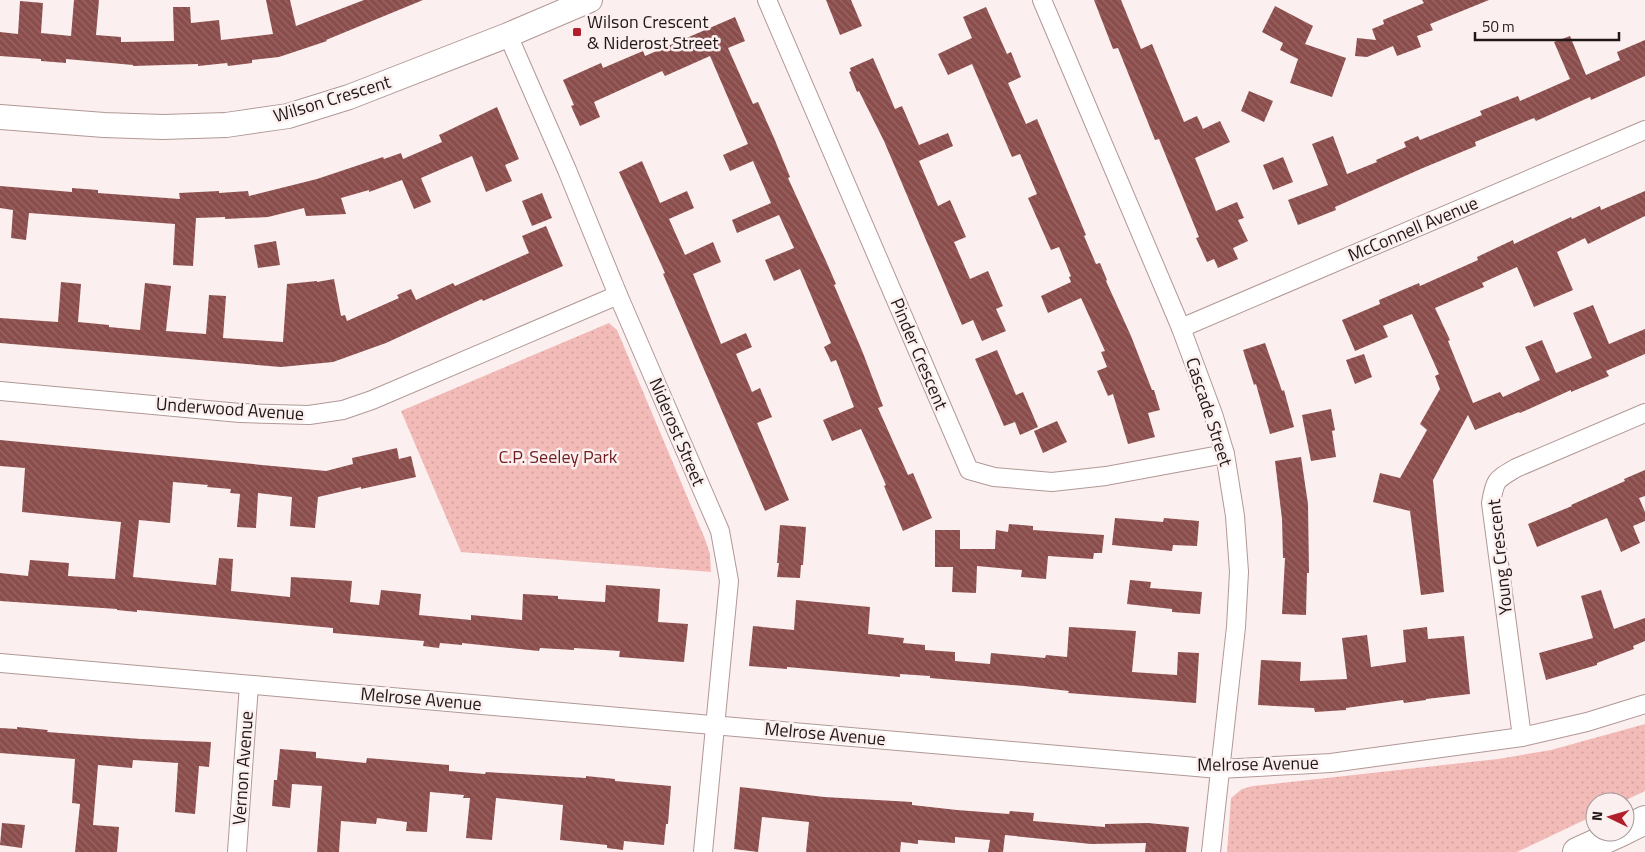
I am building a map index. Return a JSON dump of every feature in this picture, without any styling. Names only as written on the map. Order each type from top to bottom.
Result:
[{"type":"highway","points":[[1577,852],[1599,842]]},
{"type":"street","name":"Wilson Crescent","points":[[0,117],[104,125],[164,127],[226,125],[288,116],[349,97],[508,35],[590,0]]},
{"type":"street","name":"Pinder Crescent","points":[[767,0],[969,470],[994,477],[1052,482],[1106,476],[1225,454]]},
{"type":"street","name":"Cascade Street","points":[[1042,0],[1181,328],[1214,416],[1225,454],[1235,516],[1239,572],[1236,626],[1211,852]]},
{"type":"street","name":"Niderost Street","points":[[508,35],[720,530],[729,581],[704,852]]},
{"type":"street","name":"McConnell Avenue","points":[[1181,328],[1645,130]]},
{"type":"street","name":"Underwood Avenue","points":[[0,391],[240,412],[309,415],[343,410],[382,396],[618,295]]},
{"type":"street","name":"Young Crescent","points":[[1522,737],[1491,503],[1493,489],[1497,479],[1516,468],[1645,413]]},
{"type":"street","name":"Melrose Avenue","points":[[0,663],[1220,769],[1331,762],[1522,737],[1587,722],[1645,704]]},
{"type":"street","name":"Vernon Avenue","points":[[237,852],[249,685]]},
{"type":"green space","name":"C.P. Seeley Park","points":[[609,323],[617,330],[705,539],[710,554],[711,572],[461,552],[401,411]]},
{"type":"green space","points":[[1645,724],[1645,791],[1635,796],[1635,792],[1585,792],[1585,820],[1517,852],[1227,852],[1231,798],[1242,789],[1253,786],[1498,759],[1551,750]]},
{"type":"building","points":[[74,0],[99,0],[96,35],[121,37],[121,42],[174,41],[173,7],[190,7],[191,23],[219,20],[221,40],[273,34],[266,0],[290,0],[296,26],[364,0],[423,0],[327,41],[279,57],[252,60],[252,63],[228,66],[227,63],[198,66],[198,64],[133,66],[66,59],[66,63],[0,56],[0,32],[18,34],[20,1],[43,3],[41,33],[71,36]]},
{"type":"building","points":[[826,0],[851,0],[862,26],[840,35]]},
{"type":"building","points":[[1094,0],[1121,0],[1141,49],[1152,44],[1184,122],[1197,116],[1203,129],[1220,121],[1230,142],[1195,158],[1216,211],[1237,202],[1244,218],[1238,220],[1248,241],[1233,248],[1238,259],[1218,268],[1214,259],[1207,262],[1196,238],[1199,237],[1159,139],[1155,140],[1118,48],[1113,49]]},
{"type":"building","points":[[1422,0],[1489,0],[1430,24],[1433,30],[1417,36],[1421,47],[1397,56],[1393,46],[1367,57],[1355,56],[1357,38],[1376,40],[1372,29],[1384,24],[1383,20],[1424,3]]},
{"type":"building","points":[[1275,6],[1313,26],[1305,44],[1346,58],[1332,97],[1290,83],[1298,59],[1280,50],[1283,43],[1262,32]]},
{"type":"building","points":[[986,7],[1007,54],[1011,52],[1021,77],[1008,83],[1026,124],[1037,119],[1086,235],[1084,236],[1096,264],[1100,263],[1152,390],[1154,390],[1160,410],[1148,413],[1155,437],[1128,444],[1113,394],[1108,396],[1097,371],[1107,367],[1101,352],[1105,351],[1081,298],[1048,313],[1041,296],[1071,282],[1069,277],[1071,276],[1059,247],[1051,250],[1028,198],[1037,194],[1020,154],[1012,157],[972,64],[948,75],[938,54],[972,38],[963,17]]},
{"type":"building","points":[[735,17],[745,41],[728,48],[753,104],[758,102],[774,138],[790,177],[788,178],[836,284],[834,285],[863,353],[883,406],[878,408],[908,475],[913,473],[932,518],[903,531],[884,486],[886,485],[861,429],[832,441],[823,420],[854,407],[836,360],[831,362],[824,347],[831,343],[800,269],[774,281],[765,260],[794,248],[779,215],[737,233],[732,220],[771,203],[753,161],[730,171],[723,155],[748,144],[710,56],[665,76],[662,71],[594,102],[600,117],[580,126],[571,106],[574,105],[563,80],[601,63],[603,68],[643,51],[645,56]]},
{"type":"building","points":[[1570,36],[1586,75],[1620,60],[1617,52],[1645,40],[1645,76],[1591,100],[1590,97],[1536,121],[1534,118],[1475,142],[1476,146],[1335,207],[1336,210],[1298,225],[1288,200],[1328,185],[1312,144],[1333,136],[1347,174],[1377,162],[1376,160],[1406,147],[1404,142],[1418,136],[1420,140],[1482,115],[1480,111],[1518,96],[1520,101],[1570,79],[1554,42]]},
{"type":"building","points":[[873,58],[895,109],[902,106],[919,145],[948,133],[953,146],[919,161],[938,206],[950,200],[966,237],[954,242],[970,279],[988,271],[1003,306],[996,309],[1006,331],[982,341],[973,320],[962,325],[884,141],[859,91],[857,92],[849,72],[851,71],[850,68]]},
{"type":"building","points":[[1249,91],[1273,101],[1264,122],[1241,111]]},
{"type":"building","points":[[497,107],[519,159],[505,165],[512,181],[486,192],[472,156],[421,178],[431,202],[414,209],[402,180],[369,192],[369,190],[341,198],[346,214],[306,216],[304,208],[268,217],[196,218],[193,266],[173,265],[175,224],[29,213],[26,240],[11,238],[13,210],[0,208],[0,186],[72,192],[72,188],[98,190],[98,193],[180,199],[179,193],[219,191],[219,193],[248,191],[249,196],[317,179],[383,157],[384,159],[401,153],[403,159],[442,142],[439,135]]},
{"type":"building","points":[[1283,157],[1293,182],[1273,190],[1263,165]]},
{"type":"building","points":[[642,161],[660,203],[687,191],[694,208],[669,219],[685,255],[713,242],[721,262],[693,274],[721,344],[746,333],[752,347],[736,354],[752,392],[760,388],[772,417],[757,423],[789,500],[765,511],[663,274],[665,273],[619,172]]},
{"type":"building","points":[[1645,191],[1645,216],[1588,244],[1585,238],[1557,252],[1573,290],[1534,307],[1517,267],[1482,283],[1484,287],[1435,308],[1450,340],[1448,341],[1473,403],[1500,392],[1503,397],[1540,380],[1525,347],[1542,340],[1556,373],[1592,358],[1573,313],[1593,305],[1609,344],[1645,329],[1645,354],[1606,371],[1609,376],[1475,430],[1468,415],[1433,480],[1444,592],[1421,595],[1410,511],[1373,502],[1380,473],[1400,478],[1427,430],[1420,424],[1440,389],[1435,376],[1439,374],[1412,314],[1383,326],[1388,337],[1355,351],[1342,320],[1380,304],[1379,300],[1419,283],[1420,286],[1478,260],[1477,257],[1513,240],[1514,244],[1571,217],[1572,219],[1600,206],[1601,210]]},
{"type":"building","points":[[542,193],[552,218],[532,226],[522,201]]},
{"type":"building","points":[[546,226],[563,266],[483,301],[482,299],[386,343],[333,362],[281,367],[0,343],[0,318],[58,322],[61,282],[81,284],[78,322],[140,330],[145,283],[171,286],[166,331],[206,334],[209,295],[226,296],[223,338],[283,342],[287,284],[334,279],[341,316],[345,315],[347,321],[399,298],[397,295],[411,289],[416,300],[453,283],[455,286],[529,253],[522,236]]},
{"type":"building","points":[[276,241],[280,265],[258,268],[254,245]]},
{"type":"building","points":[[1265,343],[1282,391],[1284,390],[1294,427],[1270,434],[1256,384],[1254,385],[1243,350]]},
{"type":"building","points":[[997,350],[1016,395],[1023,392],[1038,427],[1020,435],[1015,422],[1004,426],[975,359]]},
{"type":"building","points":[[1364,354],[1372,377],[1355,384],[1346,360]]},
{"type":"building","points":[[1331,409],[1335,430],[1332,431],[1336,457],[1311,461],[1302,415]]},
{"type":"building","points":[[1057,421],[1067,442],[1043,453],[1034,431]]},
{"type":"building","points":[[0,440],[326,471],[353,464],[352,458],[397,448],[399,459],[411,456],[416,477],[318,497],[315,528],[290,526],[292,497],[258,493],[256,528],[237,527],[240,494],[230,493],[231,489],[173,482],[170,523],[139,520],[133,577],[216,585],[219,558],[233,559],[231,591],[290,597],[291,577],[352,581],[350,602],[379,605],[381,590],[421,594],[419,615],[471,620],[471,615],[522,620],[523,594],[558,596],[558,599],[605,602],[606,585],[660,589],[658,622],[688,624],[684,662],[619,657],[620,651],[574,648],[574,650],[540,648],[539,651],[462,643],[462,645],[440,643],[439,648],[423,646],[424,641],[333,633],[333,628],[137,610],[137,612],[0,601],[0,573],[28,576],[30,560],[69,563],[68,576],[115,579],[121,522],[22,512],[25,468],[0,466]]},
{"type":"building","points":[[1301,457],[1308,504],[1309,573],[1307,573],[1306,615],[1282,614],[1285,558],[1283,558],[1282,519],[1275,461]]},
{"type":"building","points":[[1645,470],[1645,496],[1639,498],[1645,512],[1645,521],[1633,526],[1640,543],[1621,552],[1607,518],[1537,547],[1528,524],[1572,506]]},
{"type":"building","points":[[1115,518],[1163,522],[1164,518],[1199,521],[1197,546],[1173,545],[1172,551],[1112,545]]},
{"type":"building","points":[[1009,524],[1033,526],[1033,530],[1104,535],[1102,553],[1094,553],[1093,559],[1048,556],[1046,579],[1021,577],[1022,570],[977,566],[976,593],[952,592],[953,567],[935,567],[935,530],[960,530],[960,549],[995,549],[996,530],[1008,532]]},
{"type":"building","points":[[780,525],[806,527],[800,578],[777,577]]},
{"type":"building","points":[[1130,580],[1151,582],[1150,588],[1202,592],[1200,614],[1172,612],[1172,609],[1127,604]]},
{"type":"building","points":[[1601,590],[1614,629],[1645,618],[1645,641],[1633,646],[1634,649],[1597,663],[1597,665],[1546,680],[1539,653],[1593,638],[1581,596]]},
{"type":"building","points":[[796,600],[870,607],[868,634],[904,638],[903,643],[925,645],[925,650],[955,652],[955,661],[990,664],[991,653],[1045,658],[1046,655],[1067,657],[1069,627],[1136,631],[1132,672],[1177,675],[1178,652],[1199,653],[1196,703],[1068,693],[1069,691],[930,678],[930,676],[900,674],[900,677],[787,667],[787,669],[749,666],[753,626],[794,630]]},
{"type":"building","points":[[1427,627],[1428,639],[1464,636],[1470,694],[1404,703],[1403,700],[1346,708],[1346,710],[1315,712],[1314,708],[1258,705],[1261,660],[1301,662],[1300,681],[1347,679],[1342,638],[1367,635],[1371,667],[1406,662],[1403,630]]},
{"type":"building","points":[[17,727],[48,730],[47,732],[211,742],[209,767],[199,766],[195,814],[175,812],[178,763],[133,760],[132,768],[98,765],[93,825],[119,827],[117,852],[75,852],[80,804],[72,803],[75,759],[0,753],[0,728],[17,729]]},
{"type":"building","points":[[280,749],[316,752],[316,758],[366,763],[367,758],[449,765],[449,771],[586,778],[586,776],[615,779],[615,781],[671,786],[664,845],[624,841],[623,850],[607,848],[607,845],[560,840],[563,805],[496,798],[492,840],[466,838],[470,798],[463,798],[464,795],[430,792],[427,832],[406,831],[407,822],[377,818],[376,824],[341,821],[339,852],[317,852],[322,786],[292,784],[290,808],[272,806],[274,780],[277,780]]},
{"type":"building","points":[[740,787],[824,797],[912,802],[912,805],[957,810],[1009,814],[1010,811],[1034,813],[1033,821],[1105,827],[1105,824],[1148,823],[1189,827],[1186,852],[1145,852],[1146,843],[1091,844],[1005,835],[1003,852],[988,852],[990,840],[955,837],[955,843],[918,840],[918,844],[901,842],[900,852],[806,852],[809,822],[762,817],[758,852],[734,849]]},
{"type":"building","points":[[2,823],[25,825],[22,848],[0,845]]},
{"type":"place","name":"Wilson Crescent & Niderost Street","points":[[577,32]]}]
